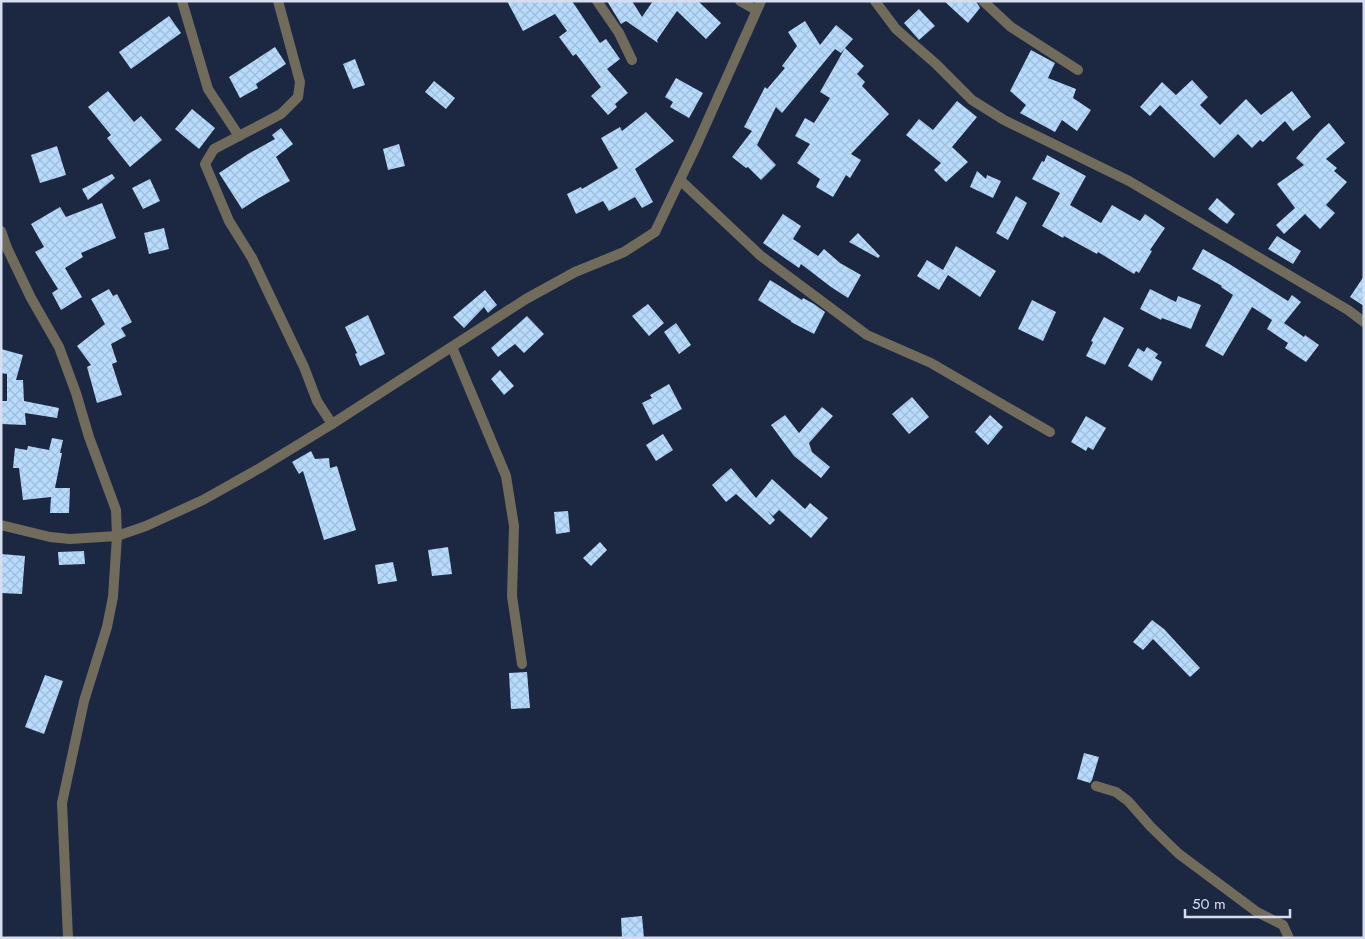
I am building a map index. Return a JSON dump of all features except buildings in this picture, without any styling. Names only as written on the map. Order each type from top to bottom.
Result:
[{"type":"street","points":[[182,1],[208,89],[239,136]]},
{"type":"street","points":[[278,1],[300,82],[298,97],[281,114],[214,149],[205,164],[229,221],[252,258],[304,367],[317,401],[332,424]]},
{"type":"street","points":[[597,1],[619,33],[632,60]]},
{"type":"street","points":[[1,525],[50,537],[70,539],[117,536],[146,526],[204,500],[332,424],[526,299],[575,272],[624,252],[655,232],[698,142],[758,6],[740,1]]},
{"type":"street","points":[[875,1],[896,29],[936,64],[972,100],[1004,120],[1129,181],[1348,310],[1364,322]]},
{"type":"street","points":[[983,1],[1011,27],[1078,70]]},
{"type":"street","points":[[680,180],[761,256],[867,335],[931,363],[1050,432]]},
{"type":"street","points":[[1,231],[31,298],[59,348],[116,510],[117,536],[113,597],[107,627],[84,701],[62,803],[68,938]]},
{"type":"street","points":[[452,347],[506,476],[514,526],[512,596],[522,664]]},
{"type":"street","points":[[1096,786],[1116,792],[1179,854],[1257,912],[1282,926],[1289,938]]}]
